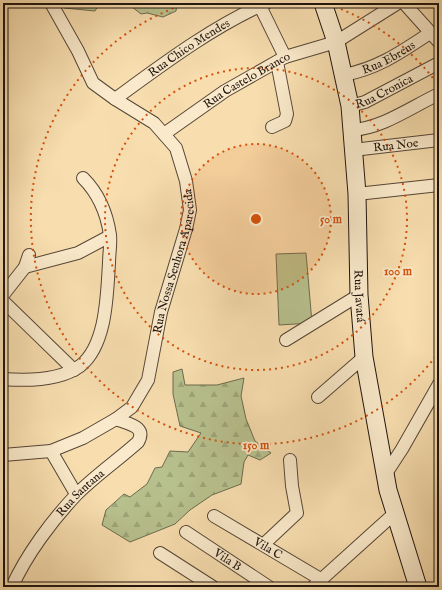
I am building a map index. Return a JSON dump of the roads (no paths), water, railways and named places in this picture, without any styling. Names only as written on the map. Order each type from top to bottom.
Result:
[{"type":"street","name":"Rua Nossa Senhora Aparecida","points":[[3,455],[51,451],[83,438],[116,420],[132,407],[148,380],[161,312],[186,229],[190,210],[186,180],[176,148],[154,122],[115,100],[93,83],[78,50],[51,3]]},
{"type":"street","name":"Rua Javatá","points":[[323,3],[336,42],[350,106],[357,194],[359,295],[364,357],[385,475],[418,587]]},
{"type":"street","name":"Rua Castelo Branco","points":[[164,134],[225,91],[281,60],[336,42],[398,3]]},
{"type":"street","points":[[404,3],[439,42]]},
{"type":"street","name":"Rua Chico Mendes","points":[[115,100],[178,53],[263,4]]},
{"type":"street","points":[[263,4],[281,60],[287,114],[285,120],[272,127]]},
{"type":"street","name":"Rua Ebreus","points":[[344,75],[364,71],[377,66],[430,33]]},
{"type":"street","name":"Rua Cronica","points":[[350,106],[365,102],[439,63]]},
{"type":"street","points":[[352,130],[368,127],[389,120],[439,94]]},
{"type":"street","name":"Rua Noe","points":[[353,150],[439,140]]},
{"type":"street","points":[[3,379],[42,379],[59,376],[74,370],[81,365],[90,354],[101,332],[107,293],[110,236],[105,216],[96,195],[83,178]]},
{"type":"street","points":[[357,194],[439,186]]},
{"type":"street","points":[[25,267],[78,253],[110,236]]},
{"type":"street","points":[[3,295],[25,267],[29,255]]},
{"type":"street","points":[[286,340],[359,295]]},
{"type":"street","points":[[3,301],[74,370]]},
{"type":"street","points":[[318,397],[364,357]]},
{"type":"street","points":[[385,475],[402,449],[439,384]]},
{"type":"street","name":"Rua Santana","points":[[12,587],[20,569],[38,542],[76,494],[138,442],[142,436],[140,430],[136,426],[116,420]]},
{"type":"street","points":[[51,451],[76,494]]},
{"type":"street","points":[[264,544],[297,513],[292,486],[290,460]]},
{"type":"street","points":[[318,583],[395,513]]},
{"type":"street","name":"Vila C","points":[[214,516],[264,544],[318,583]]},
{"type":"street","name":"Vila B","points":[[186,532],[269,587]]},
{"type":"street","points":[[160,553],[213,587]]}]
